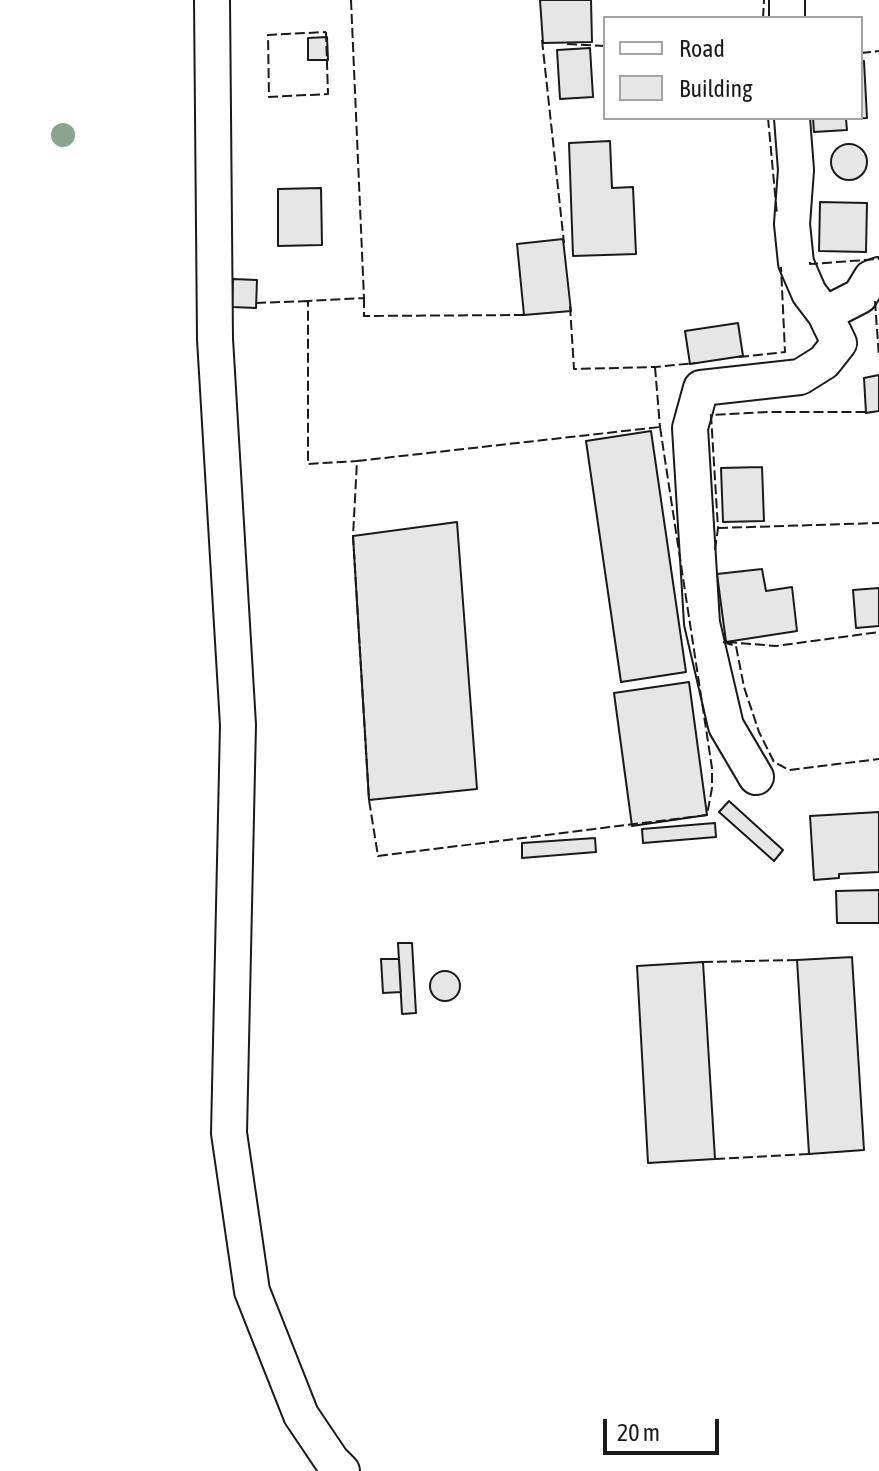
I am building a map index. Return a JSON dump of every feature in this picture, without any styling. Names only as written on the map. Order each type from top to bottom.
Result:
[{"type":"street","points":[[212,0],[215,339],[238,725],[229,1133],[252,1291],[301,1415],[342,1471]]},
{"type":"street","points":[[756,777],[726,726],[702,623],[690,428],[701,388],[800,377],[824,362],[839,343],[825,314],[809,293],[796,263],[792,224],[796,170],[792,120]]},
{"type":"street","points":[[825,314],[860,296],[871,278],[879,275]]},
{"type":"building","points":[[540,0],[591,0],[592,42],[543,43]]},
{"type":"building","points":[[327,37],[328,60],[308,60],[308,38]]},
{"type":"building","points":[[590,48],[593,97],[560,99],[557,50]]},
{"type":"building","points":[[863,61],[867,118],[863,118]]},
{"type":"building","points":[[813,120],[846,120],[847,130],[814,132]]},
{"type":"building","points":[[610,141],[612,188],[633,187],[636,254],[573,256],[569,143]]},
{"type":"building","points":[[849,144],[862,149],[867,162],[862,175],[849,180],[836,175],[831,162],[836,149]]},
{"type":"building","points":[[321,188],[322,245],[278,246],[278,189]]},
{"type":"building","points":[[820,202],[867,203],[866,252],[819,251]]},
{"type":"building","points":[[563,239],[571,311],[524,315],[517,244]]},
{"type":"building","points":[[233,279],[257,280],[256,308],[232,307]]},
{"type":"building","points":[[738,323],[743,356],[690,364],[685,331]]},
{"type":"building","points":[[879,375],[879,411],[866,413],[864,378]]},
{"type":"building","points":[[651,431],[686,672],[621,682],[586,441]]},
{"type":"building","points":[[762,467],[764,521],[723,522],[721,468]]},
{"type":"building","points":[[457,522],[477,789],[369,800],[353,536]]},
{"type":"building","points":[[762,569],[766,591],[792,587],[797,631],[726,642],[717,574]]},
{"type":"building","points":[[879,588],[879,626],[856,628],[853,590]]},
{"type":"building","points":[[689,682],[707,815],[632,826],[614,693]]},
{"type":"building","points":[[729,801],[783,850],[774,861],[719,812]]},
{"type":"building","points":[[879,812],[879,872],[839,874],[839,878],[814,880],[810,816]]},
{"type":"building","points":[[715,823],[716,837],[643,843],[642,829]]},
{"type":"building","points":[[595,838],[596,852],[522,858],[522,843]]},
{"type":"building","points":[[879,890],[879,923],[837,923],[836,891]]},
{"type":"building","points":[[398,943],[412,943],[416,1013],[402,1014]]},
{"type":"building","points":[[852,957],[864,1150],[809,1154],[797,960]]},
{"type":"building","points":[[381,959],[399,959],[401,992],[383,993]]},
{"type":"building","points":[[703,962],[715,1159],[648,1163],[637,966]]},
{"type":"building","points":[[445,971],[456,975],[460,986],[456,997],[445,1001],[434,997],[430,986],[434,975]]},
{"type":"fence","points":[[351,0],[364,298],[308,301],[308,464],[357,461]]},
{"type":"fence","points":[[763,16],[764,0]]},
{"type":"fence","points":[[805,0],[805,16]]},
{"type":"fence","points":[[326,32],[328,94],[269,97],[268,35],[326,32]]},
{"type":"fence","points":[[542,40],[564,243]]},
{"type":"fence","points":[[567,44],[603,46]]},
{"type":"fence","points":[[863,53],[879,51]]},
{"type":"fence","points":[[768,120],[777,215]]},
{"type":"fence","points":[[810,262],[879,259]]},
{"type":"fence","points":[[739,357],[785,352],[781,267]]},
{"type":"fence","points":[[364,298],[364,316],[524,315]]},
{"type":"fence","points":[[256,303],[308,301]]},
{"type":"fence","points":[[875,301],[879,357]]},
{"type":"fence","points":[[570,306],[574,369],[695,363]]},
{"type":"fence","points":[[655,367],[660,427]]},
{"type":"fence","points":[[715,550],[718,528],[711,415],[872,412]]},
{"type":"fence","points":[[660,427],[712,768],[707,815],[378,856],[369,800],[353,536],[357,461],[660,427]]},
{"type":"fence","points":[[718,528],[879,523]]},
{"type":"fence","points":[[727,642],[776,646],[879,632]]},
{"type":"fence","points":[[723,642],[736,646],[744,687],[759,732],[774,762],[789,770],[879,759]]},
{"type":"fence","points":[[703,962],[797,960]]},
{"type":"fence","points":[[715,1159],[809,1154]]}]
